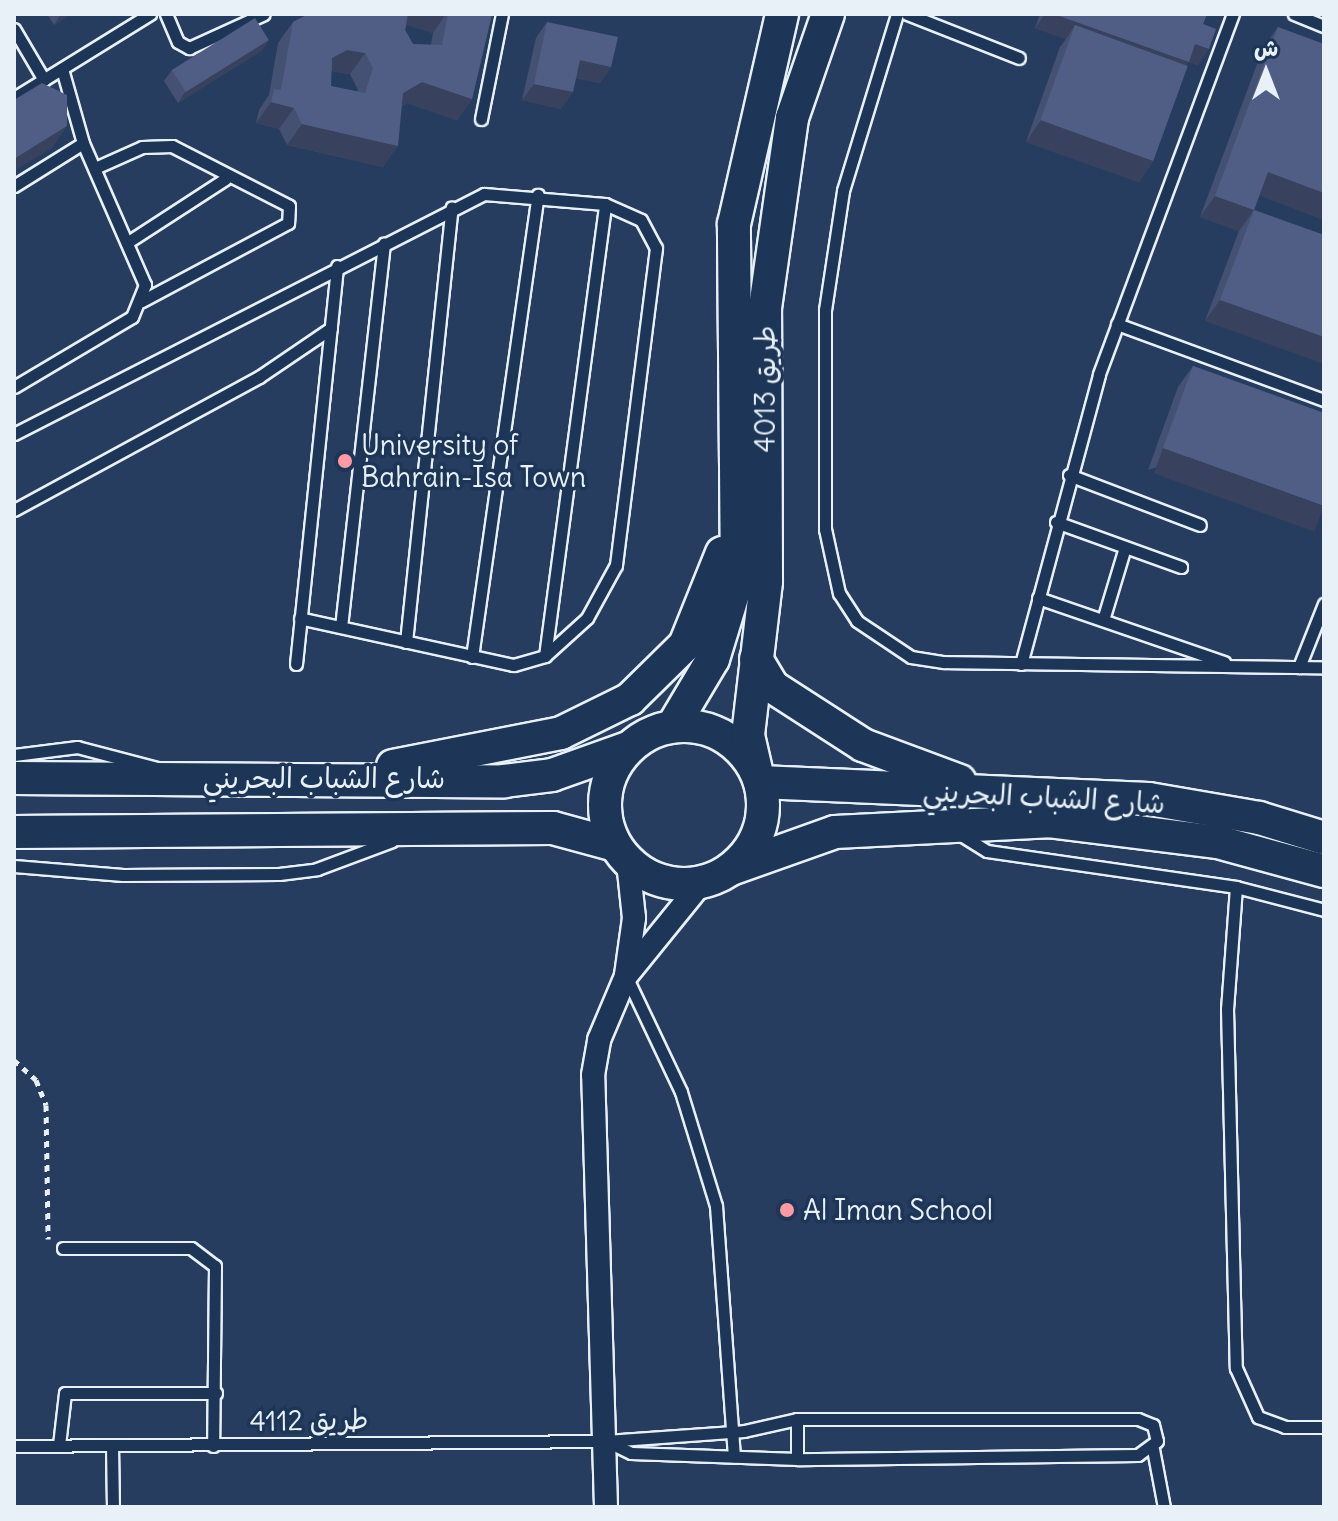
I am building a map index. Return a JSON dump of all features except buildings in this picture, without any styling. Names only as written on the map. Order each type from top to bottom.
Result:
[{"type":"street","name":"طريق 4013","points":[[673,726],[728,621],[737,581],[734,224],[782,14]]},
{"type":"street","name":"طريق 4013","points":[[758,776],[748,735],[766,581],[765,308],[776,197],[792,118],[828,14]]},
{"type":"street","points":[[360,776],[561,733],[630,699],[685,645],[704,612],[735,491]]},
{"type":"street","points":[[756,659],[773,687],[863,745],[939,776],[1020,795]]},
{"type":"street","points":[[606,1507],[593,1075],[599,1040],[626,976],[634,918],[607,784],[628,748],[673,726],[730,740],[758,776],[760,830],[626,976]]},
{"type":"street","name":"شارع الشباب البحريني","points":[[14,778],[360,776],[529,779],[628,748]]},
{"type":"street","name":"شارع الشباب البحريني","points":[[758,776],[1020,795],[1149,799],[1259,818],[1324,838]]},
{"type":"street","name":"شارع الشباب البحريني","points":[[717,876],[835,832],[1049,821],[1135,829],[1324,871]]},
{"type":"street","name":"شارع الشباب البحريني","points":[[14,832],[553,828],[621,853]]},
{"type":"street","points":[[621,853],[662,881],[717,876]]},
{"type":"lane","points":[[14,98],[150,14]]},
{"type":"lane","points":[[166,14],[178,42],[189,48],[264,14]]},
{"type":"lane","points":[[481,119],[502,14]]},
{"type":"lane","points":[[897,14],[857,132],[832,250],[823,370],[829,562],[857,621],[882,643],[944,662],[1324,667]]},
{"type":"lane","points":[[907,14],[1019,58]]},
{"type":"lane","points":[[1021,664],[1069,475],[1117,324],[1233,14]]},
{"type":"lane","points":[[1294,14],[1324,26]]},
{"type":"lane","points":[[14,29],[44,80]]},
{"type":"lane","points":[[62,69],[83,143],[142,271],[142,301]]},
{"type":"lane","points":[[14,186],[83,143]]},
{"type":"lane","points":[[14,387],[111,332],[142,301],[288,223],[289,206],[281,199],[225,179],[172,146],[142,147],[95,168]]},
{"type":"lane","points":[[128,242],[225,179]]},
{"type":"lane","points":[[14,434],[452,207],[495,192],[605,204],[641,220],[656,248],[616,565],[601,601],[545,656],[513,665],[300,618]]},
{"type":"lane","points":[[472,657],[538,195]]},
{"type":"lane","points":[[545,656],[605,204]]},
{"type":"lane","points":[[406,642],[452,207]]},
{"type":"lane","points":[[341,627],[384,243]]},
{"type":"lane","points":[[296,664],[337,266]]},
{"type":"lane","points":[[1117,324],[1324,400]]},
{"type":"lane","points":[[14,510],[259,377],[331,328]]},
{"type":"lane","points":[[1069,475],[1200,525]]},
{"type":"lane","points":[[1056,522],[1181,567]]},
{"type":"lane","points":[[1103,620],[1125,547]]},
{"type":"lane","points":[[1038,598],[1236,666]]},
{"type":"lane","points":[[1299,667],[1324,604]]},
{"type":"lane","points":[[14,755],[99,749],[176,777]]},
{"type":"lane","points":[[949,824],[987,851],[1236,887],[1324,910]]},
{"type":"lane","points":[[14,866],[123,875],[279,874],[317,869],[422,830]]},
{"type":"lane","points":[[1236,887],[1227,1009],[1236,1368],[1258,1417],[1285,1427],[1324,1427]]},
{"type":"lane","points":[[626,976],[681,1092],[712,1191],[734,1456]]},
{"type":"lane","points":[[63,1248],[180,1247],[208,1258],[220,1286],[213,1446]]},
{"type":"lane","points":[[59,1445],[65,1393],[216,1393]]},
{"type":"lane","points":[[797,1419],[797,1459]]},
{"type":"lane","name":"طريق 4112","points":[[14,1446],[606,1441],[733,1432],[797,1419],[1138,1419],[1157,1433],[1153,1449]]},
{"type":"lane","points":[[606,1441],[631,1453],[797,1459],[1138,1455],[1153,1449],[1164,1507]]},
{"type":"lane","points":[[112,1445],[113,1507]]},
{"type":"path","points":[[14,1060],[36,1080],[46,1105],[48,1247],[63,1248]]},
{"type":"place","name":"University of Bahrain-Isa Town","points":[[345,461]]},
{"type":"place","name":"Al Iman School","points":[[787,1210]]}]
